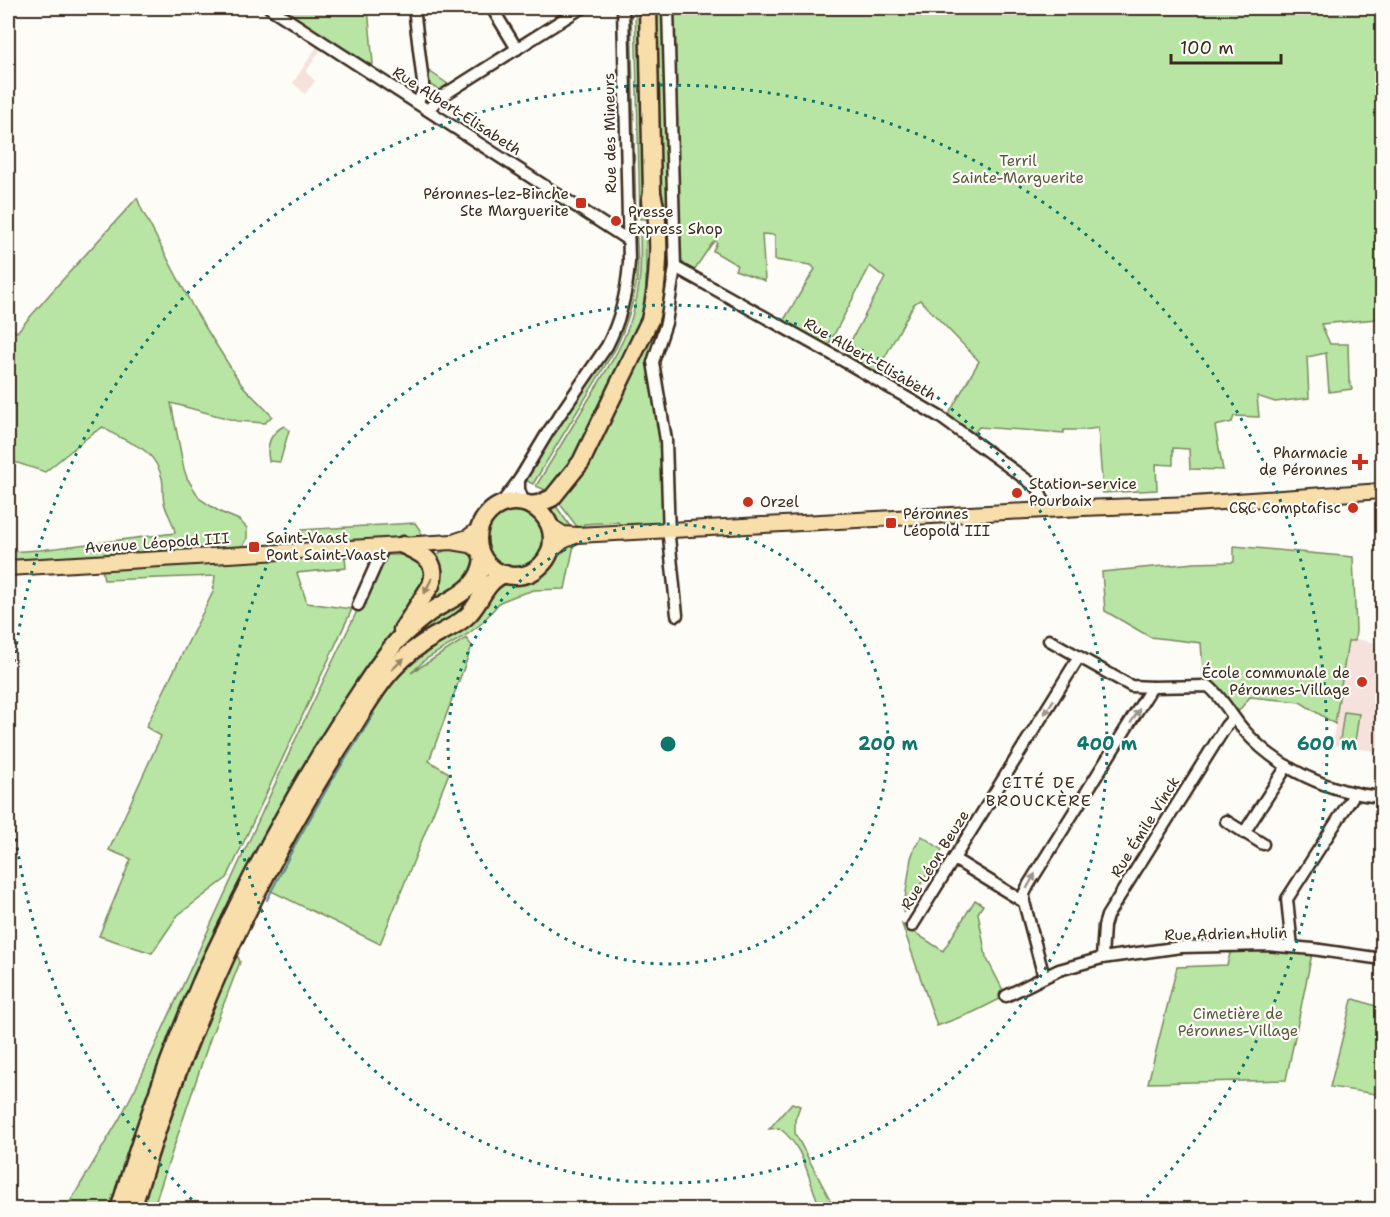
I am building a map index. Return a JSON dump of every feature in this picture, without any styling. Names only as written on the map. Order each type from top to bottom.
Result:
[{"type":"highway","points":[[552,498],[538,504],[512,502],[500,505],[488,514],[480,528],[478,544],[489,565],[496,571],[515,576],[526,574],[536,569],[549,553],[552,537],[548,514],[552,498],[581,462],[639,342],[649,296],[650,268],[649,211],[652,193],[648,8]]},
{"type":"highway","points":[[527,504],[538,511],[548,523]]},
{"type":"highway","points":[[398,641],[403,627],[431,585],[433,574],[432,565],[424,555],[403,545]]},
{"type":"highway","points":[[119,1209],[136,1153],[175,1044],[200,984],[283,817],[371,676],[398,641],[429,614],[462,594],[472,585],[482,566],[482,554]]},
{"type":"highway","points":[[132,1209],[168,1098],[210,993],[264,879],[314,789],[375,692],[394,668],[418,647],[468,616],[489,584],[505,574]]},
{"type":"main road","points":[[548,523],[563,534],[577,535],[1053,509],[1193,504],[1383,490]]},
{"type":"main road","name":"Avenue Léopold III","points":[[452,542],[468,537],[480,528]]},
{"type":"main road","points":[[549,553],[563,541],[577,535]]},
{"type":"main road","name":"Avenue Léopold III","points":[[8,568],[452,542],[470,545],[482,554]]},
{"type":"street","name":"Rue Albert-Elisabeth","points":[[270,8],[628,240]]},
{"type":"street","points":[[414,8],[423,86],[423,92],[417,103]]},
{"type":"street","points":[[492,8],[517,49]]},
{"type":"street","points":[[429,110],[439,99],[584,8]]},
{"type":"street","name":"Rue des Mineurs","points":[[500,505],[519,480],[548,432],[607,346],[614,334],[623,307],[628,285],[629,262],[623,8]]},
{"type":"street","points":[[668,8],[675,267],[666,323],[653,362],[666,440],[671,566],[677,615]]},
{"type":"street","name":"Rue Albert-Elisabeth","points":[[675,267],[940,417],[1038,488],[1047,505],[1053,509]]},
{"type":"street","points":[[519,480],[519,489],[527,504]]},
{"type":"street","points":[[1030,511],[1037,503],[1040,493]]},
{"type":"street","points":[[358,605],[383,546]]},
{"type":"street","points":[[1049,640],[1127,684],[1152,687],[1208,686],[1255,742],[1287,766],[1326,785],[1355,793],[1383,797]]},
{"type":"street","name":"Rue Léon Beuze","points":[[912,926],[1079,657]]},
{"type":"street","points":[[1044,977],[1024,902],[1024,894],[1152,687]]},
{"type":"street","name":"Rue Émile Vinck","points":[[1102,958],[1107,916],[1233,718]]},
{"type":"street","points":[[1244,833],[1287,766]]},
{"type":"street","points":[[1292,947],[1287,899],[1355,793]]},
{"type":"street","points":[[1226,821],[1263,844]]},
{"type":"street","points":[[954,860],[1024,902]]},
{"type":"street","name":"Rue Adrien Hulin","points":[[1006,996],[1059,970],[1102,958],[1155,950],[1199,946],[1266,945],[1383,959]]},
{"type":"shaded area","points":[[321,40],[325,43],[306,72],[315,81],[305,94],[293,83]]},
{"type":"shaded area","name":"École communale de Péronnes-Village","points":[[1355,639],[1382,644],[1382,752],[1332,745],[1348,640],[1355,641]]},
{"type":"green space","points":[[281,8],[368,8],[373,64],[369,64]]},
{"type":"green space","points":[[627,8],[631,8],[636,218],[631,218]]},
{"type":"green space","points":[[635,8],[644,8],[647,219],[640,219]]},
{"type":"green space","points":[[652,8],[664,8],[669,227],[659,228]]},
{"type":"green space","name":"Terril Sainte-Marguerite","points":[[671,8],[1382,8],[1382,294],[1379,294],[1377,319],[1321,324],[1330,344],[1348,344],[1349,380],[1352,389],[1329,392],[1326,353],[1307,357],[1309,398],[1275,402],[1257,396],[1259,417],[1234,416],[1232,422],[1215,426],[1223,470],[1190,469],[1189,449],[1173,448],[1173,465],[1156,464],[1157,490],[1103,493],[1098,428],[1064,430],[1064,433],[979,427],[972,435],[947,417],[979,361],[920,300],[914,304],[875,375],[842,357],[885,278],[870,266],[827,348],[782,323],[815,269],[811,265],[775,260],[775,235],[762,234],[765,281],[735,270],[737,265],[713,251],[717,243],[715,241],[694,270],[680,259]]},
{"type":"green space","points":[[426,69],[448,84],[440,90],[428,84]]},
{"type":"green space","points":[[137,198],[194,309],[215,343],[241,384],[272,416],[265,423],[237,421],[171,403],[187,478],[200,499],[220,512],[239,520],[247,528],[247,539],[238,554],[345,556],[346,568],[297,573],[307,603],[352,609],[227,878],[178,915],[152,953],[99,936],[131,859],[109,850],[161,736],[146,727],[213,592],[215,576],[104,580],[101,564],[8,568],[8,552],[175,533],[166,510],[158,466],[138,446],[103,427],[45,472],[8,460],[8,327],[17,332]]},
{"type":"green space","points":[[632,226],[636,226],[638,273],[634,297],[623,331],[616,348],[533,484],[525,480],[549,437],[616,339]]},
{"type":"green space","points":[[640,226],[646,226],[646,294],[638,333],[586,445],[550,492],[536,486],[612,361],[631,318],[640,273]]},
{"type":"green space","points":[[662,235],[669,235],[669,288],[650,377],[664,471],[666,523],[621,526],[618,522],[584,524],[582,528],[578,528],[557,500],[582,474],[630,382]]},
{"type":"green space","points":[[284,426],[289,430],[280,462],[269,461],[270,440],[275,432]]},
{"type":"green space","points":[[553,505],[556,506],[574,532],[554,524]]},
{"type":"green space","points":[[509,509],[521,509],[532,514],[540,522],[545,539],[543,551],[532,564],[521,569],[509,569],[498,564],[490,556],[485,545],[485,533],[490,522],[498,514]]},
{"type":"green space","points":[[415,523],[420,530],[421,537],[297,544],[301,530]]},
{"type":"green space","points":[[575,540],[565,589],[534,590],[500,602],[482,623],[426,659],[411,673],[466,638],[472,646],[429,761],[449,773],[380,944],[267,889],[299,826],[369,712],[405,665],[490,595],[501,582],[519,584],[529,582],[551,565],[560,549]]},
{"type":"green space","points":[[1234,546],[1353,557],[1355,641],[1348,641],[1335,724],[1300,702],[1250,697],[1233,718],[1204,685],[1201,643],[1150,637],[1105,611],[1102,572],[1194,563],[1234,562]]},
{"type":"green space","points":[[465,548],[472,554],[475,561],[469,579],[429,608],[431,560],[445,550]]},
{"type":"green space","points":[[384,555],[413,555],[427,563],[426,584],[384,645],[112,1209],[67,1207],[120,1118],[139,1081],[304,721]]},
{"type":"green space","points":[[475,588],[469,608],[374,677],[407,637]]},
{"type":"green space","points":[[1344,712],[1359,714],[1355,742],[1340,740]]},
{"type":"green space","points":[[922,836],[942,850],[903,913],[911,858]]},
{"type":"green space","points":[[975,900],[983,905],[978,913],[986,957],[1006,996],[974,1012],[937,1026],[902,924],[943,951]]},
{"type":"green space","name":"Cimetière de Péronnes-Village","points":[[1232,946],[1313,949],[1286,1080],[1148,1083],[1177,967],[1227,965]]},
{"type":"green space","points":[[238,957],[240,962],[210,1039],[153,1209],[138,1210],[171,1109],[233,958]]},
{"type":"green space","points":[[1354,999],[1382,1008],[1382,1095],[1330,1087]]},
{"type":"green space","points":[[792,1103],[800,1106],[795,1120],[795,1133],[835,1209],[821,1209],[795,1145],[779,1128],[769,1129]]},
{"type":"waterway","points":[[267,900],[328,787],[374,714]]},
{"type":"place","name":"Péronnes-lez-Binche Ste Marguerite","points":[[581,203]]},
{"type":"place","name":"Presse Express Shop","points":[[616,221]]},
{"type":"place","name":"Pharmacie de Péronnes","points":[[1360,462]]},
{"type":"place","name":"Station-service Pourbaix","points":[[1017,493]]},
{"type":"place","name":"Orzel","points":[[748,502]]},
{"type":"place","name":"C&C Comptafisc","points":[[1353,508]]},
{"type":"place","name":"Péronnes Léopold III","points":[[891,523]]},
{"type":"place","name":"Saint-Vaast Pont Saint-Vaast","points":[[254,547]]},
{"type":"place","name":"École communale de Péronnes-Village","points":[[1362,682]]},
{"type":"district","name":"CITÉ DE BROUCKÈRE","points":[[1039,791]]}]
